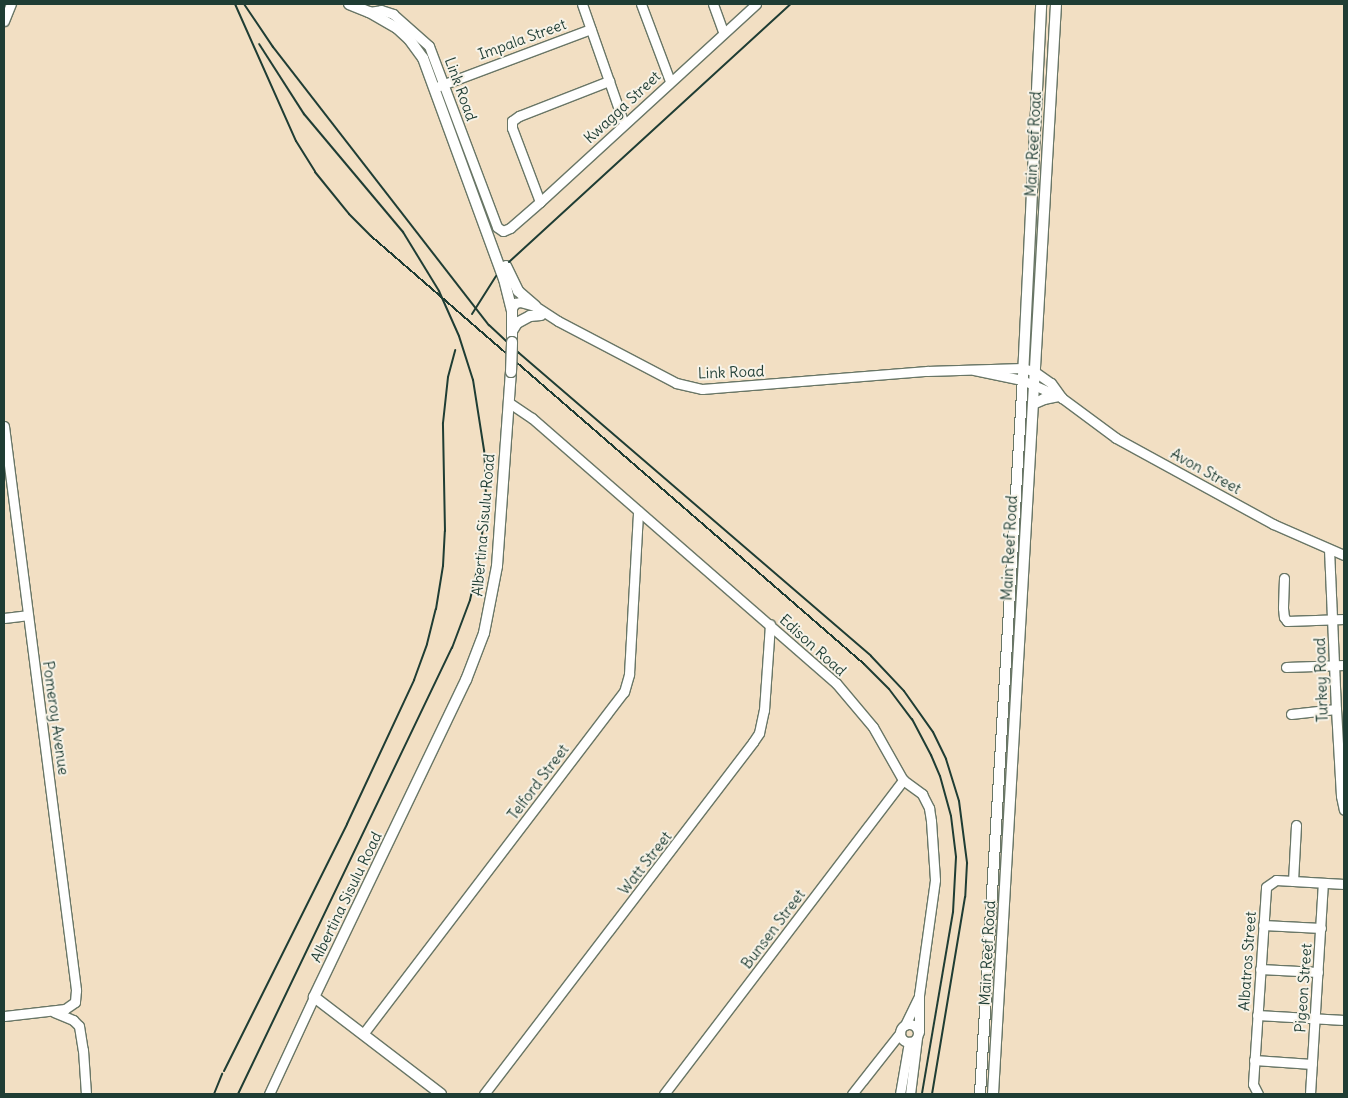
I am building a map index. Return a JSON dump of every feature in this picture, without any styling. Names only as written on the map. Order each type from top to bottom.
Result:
[{"type":"main road","name":"Albertina Sisulu Road","points":[[314,997],[479,648],[491,605],[497,566],[511,372],[512,309],[504,279],[480,214],[440,85],[409,39],[369,12],[348,4]]},
{"type":"main road","name":"Main Reef Road","points":[[980,1094],[1023,368],[1041,4]]},
{"type":"main road","name":"Main Reef Road","points":[[993,1094],[1056,4]]},
{"type":"main road","points":[[1038,59],[1053,59]]},
{"type":"main road","points":[[1037,92],[1051,93]]},
{"type":"main road","points":[[480,214],[515,286],[538,310],[517,323],[512,331]]},
{"type":"main road","points":[[1033,404],[1044,398],[1061,397]]},
{"type":"main road","points":[[1005,664],[1018,666]]},
{"type":"main road","points":[[988,959],[1002,960]]},
{"type":"main road","points":[[314,997],[441,1094]]},
{"type":"street","points":[[4,21],[12,4]]},
{"type":"street","points":[[582,4],[624,124]]},
{"type":"street","points":[[642,4],[670,81]]},
{"type":"street","points":[[713,4],[723,32]]},
{"type":"street","name":"Kwagga Street","points":[[507,230],[756,4]]},
{"type":"street","name":"Impala Street","points":[[440,85],[591,29]]},
{"type":"street","points":[[540,202],[512,128],[512,120],[609,81]]},
{"type":"street","name":"Link Road","points":[[440,85],[497,226],[501,231],[507,230]]},
{"type":"street","points":[[512,309],[517,315],[538,310]]},
{"type":"street","name":"Link Road","points":[[538,310],[676,383],[702,389],[927,371],[1023,368],[1036,372]]},
{"type":"street","name":"Link Road","points":[[974,370],[1034,384]]},
{"type":"street","name":"Avon Street","points":[[1036,372],[1051,383],[1061,397]]},
{"type":"street","name":"Avon Street","points":[[1034,384],[1061,397],[1116,438],[1273,524],[1344,555]]},
{"type":"street","name":"Edison Road","points":[[508,402],[532,418],[770,624],[853,701],[874,727],[903,780],[916,789],[926,800],[934,841],[934,896],[919,995],[909,1036],[900,1094]]},
{"type":"street","name":"Pomeroy Avenue","points":[[4,426],[5,451],[74,968],[76,1000],[65,1009],[51,1011]]},
{"type":"street","name":"Telford Street","points":[[363,1034],[624,692],[629,674],[638,511]]},
{"type":"street","name":"Turkey Road","points":[[1329,549],[1336,709],[1341,796],[1344,810]]},
{"type":"street","points":[[1284,578],[1282,591],[1285,619],[1290,622],[1344,619]]},
{"type":"street","points":[[4,618],[27,615]]},
{"type":"street","name":"Watt Street","points":[[484,1094],[753,742],[763,716],[770,624]]},
{"type":"street","points":[[1286,668],[1344,665]]},
{"type":"street","points":[[1291,714],[1336,709]]},
{"type":"street","name":"Bunsen Street","points":[[664,1094],[903,780]]},
{"type":"street","points":[[1293,881],[1296,825]]},
{"type":"street","name":"Albatros Street","points":[[1258,1094],[1253,1088],[1254,1060],[1266,887],[1276,880],[1344,884]]},
{"type":"street","name":"Pigeon Street","points":[[1310,1094],[1323,883]]},
{"type":"street","points":[[1263,925],[1321,928]]},
{"type":"street","points":[[1260,969],[1318,972]]},
{"type":"street","name":"Edison Road","points":[[909,1036],[919,995]]},
{"type":"street","points":[[269,1094],[314,997]]},
{"type":"street","points":[[4,1016],[51,1011],[73,1020],[79,1026],[84,1050],[86,1094]]},
{"type":"street","points":[[1257,1014],[1344,1020]]},
{"type":"street","points":[[852,1094],[890,1044],[909,1036],[915,1061],[910,1094]]},
{"type":"street","points":[[1254,1060],[1312,1064]]},
{"type":"railway","points":[[235,4],[296,141],[315,172],[349,214],[371,236],[864,664],[889,689],[912,719],[940,776],[951,816],[956,857],[953,912],[922,1094]]},
{"type":"railway","points":[[244,4],[273,47],[489,325],[519,353],[871,656],[904,691],[933,732],[946,759],[959,801],[967,863],[965,897],[932,1094]]},
{"type":"railway","points":[[509,262],[791,4]]},
{"type":"railway","points":[[238,1094],[452,648],[470,600],[478,565],[485,512],[486,486],[484,450],[473,380],[459,336],[439,291],[403,232],[304,114],[259,44]]},
{"type":"railway","points":[[472,314],[496,276]]},
{"type":"railway","points":[[224,1071],[347,824],[414,680],[427,644],[436,609],[443,566],[445,531],[443,423],[448,377],[455,350]]},
{"type":"railway","points":[[214,1094],[222,1074]]}]
